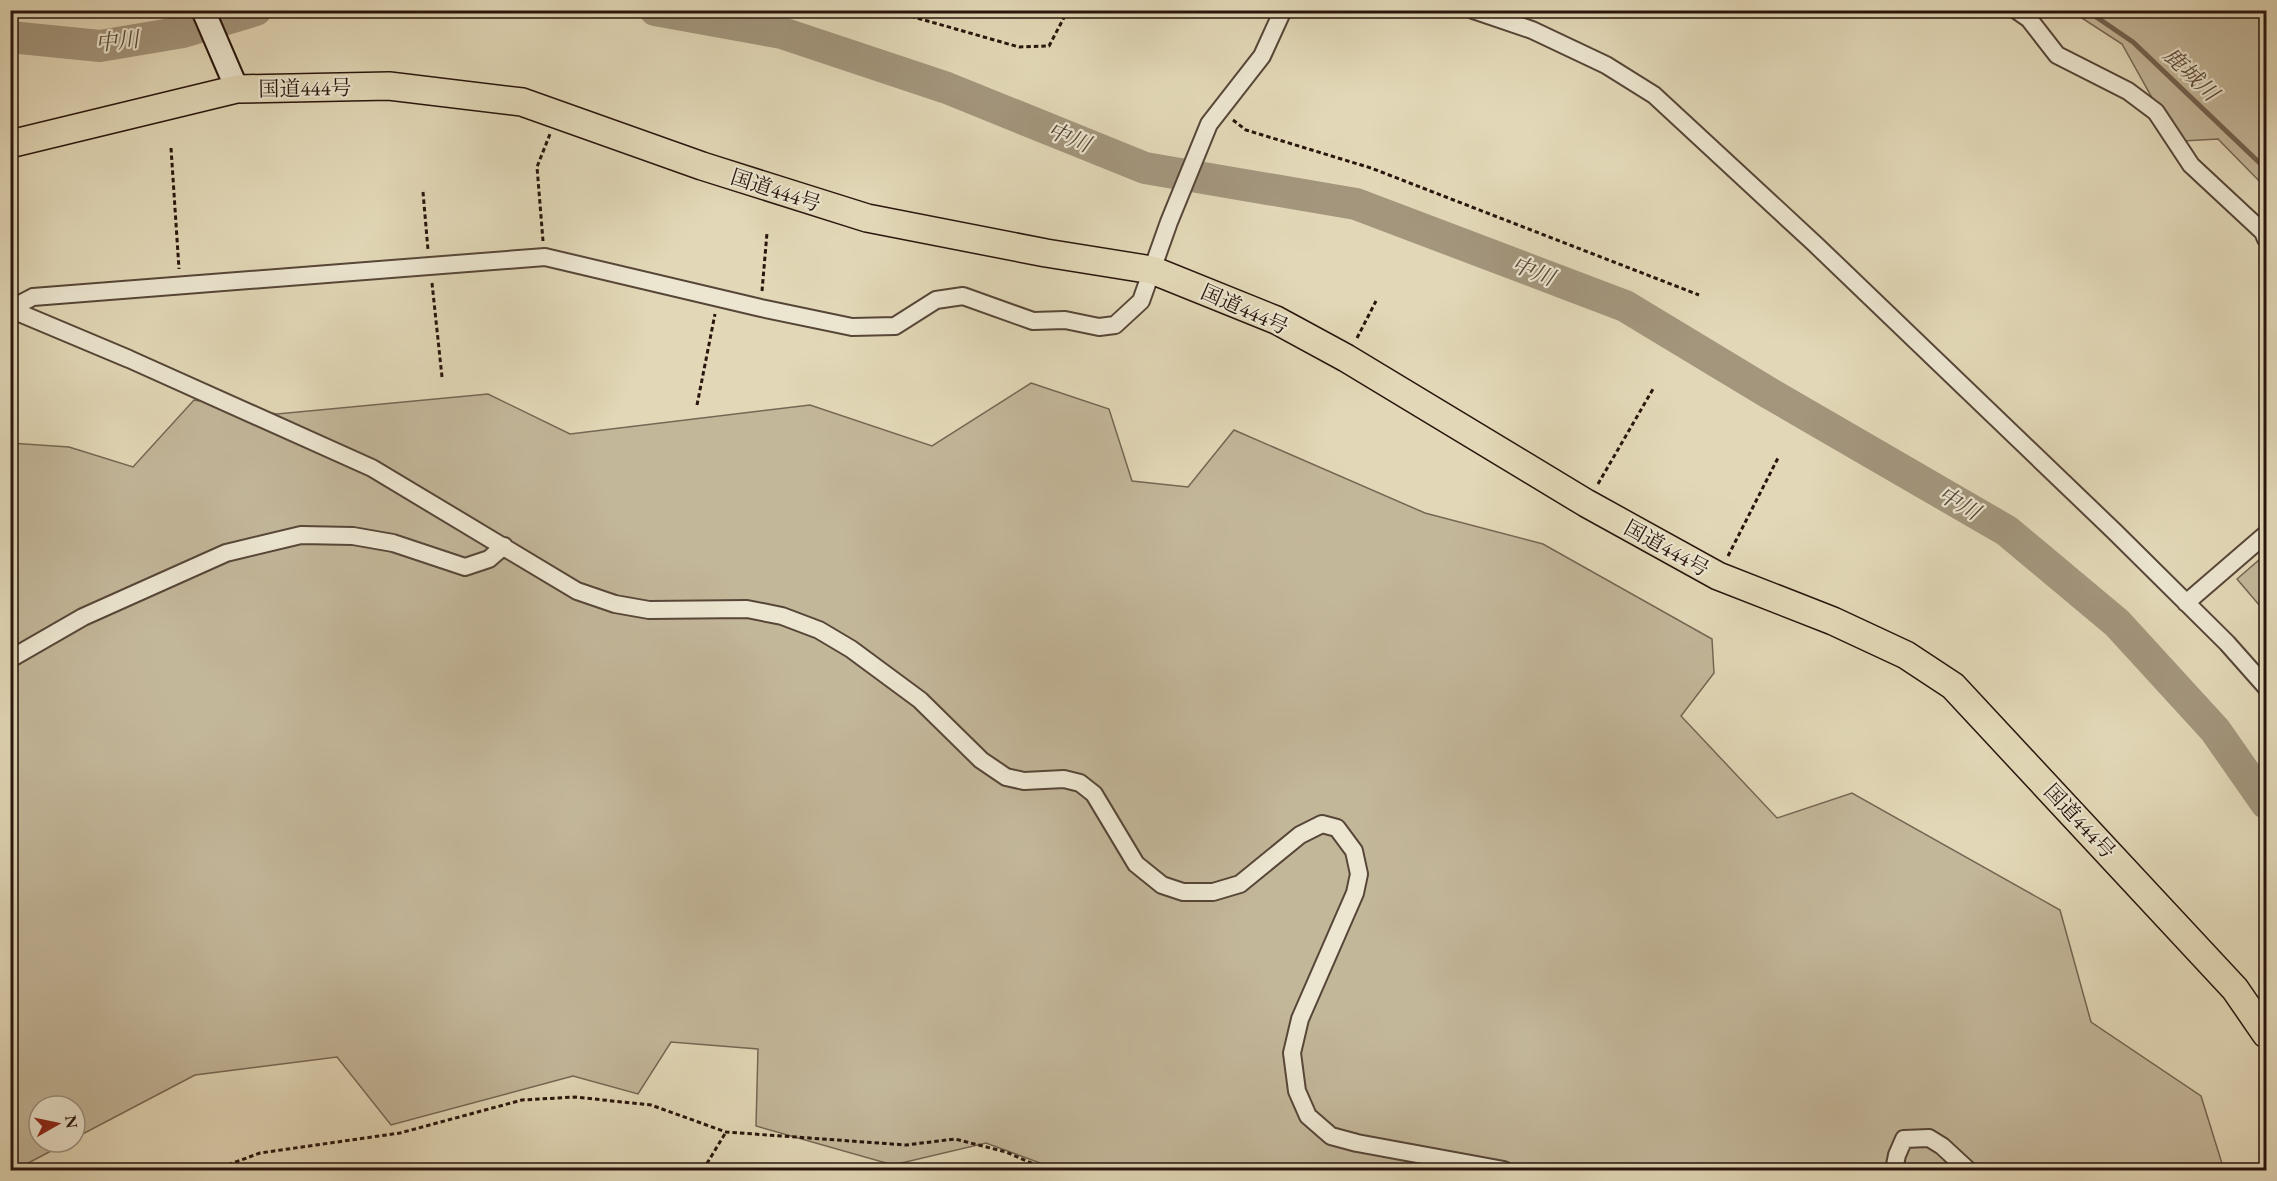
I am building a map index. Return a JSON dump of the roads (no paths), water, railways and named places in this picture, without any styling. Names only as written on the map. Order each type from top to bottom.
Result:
[{"type":"highway","name":"国道444号","points":[[10,144],[234,81],[389,86],[522,102],[702,166],[867,218],[1046,253],[1152,270],[1276,320],[1346,358],[1586,503],[1718,576],[1833,621],[1906,655],[1953,686],[2235,989],[2266,1034]]},
{"type":"main road","points":[[203,10],[234,81]]},
{"type":"street","points":[[10,309],[33,297],[545,257],[852,327],[895,326],[936,300],[963,296],[1033,321],[1065,320],[1099,327],[1115,325],[1141,301],[1169,222],[1209,124],[1262,56],[1283,10]]},
{"type":"street","points":[[2016,10],[2029,19],[2057,55],[2128,91],[2156,112],[2191,165],[2263,232],[2266,239]]},
{"type":"street","points":[[1474,11],[1532,30],[1595,60],[1654,95],[1823,253],[2186,603],[2227,643],[2266,687]]},
{"type":"street","points":[[10,309],[129,359],[372,468],[577,591],[615,604],[650,610],[747,609],[782,616],[819,630],[851,649],[920,700],[981,759],[1006,777],[1024,781],[1064,779],[1080,783],[1094,794],[1136,864],[1162,885],[1183,892],[1213,892],[1240,884],[1300,835],[1322,824],[1337,828],[1354,850],[1359,874],[1355,893],[1300,1019],[1292,1053],[1297,1091],[1308,1116],[1331,1136],[1357,1143],[1504,1170]]},
{"type":"street","points":[[2186,603],[2266,534]]},
{"type":"street","points":[[10,659],[83,617],[226,553],[301,535],[353,536],[393,543],[465,567],[489,559],[504,546]]},
{"type":"street","points":[[1894,1170],[1904,1139],[1929,1138],[1942,1146],[1968,1170]]},
{"type":"waterway","name":"中川","points":[[10,37],[100,46],[183,32],[256,10]]},
{"type":"waterway","name":"中川","points":[[655,10],[782,33],[947,88],[1145,168],[1356,204],[1625,306],[1769,393],[2007,531],[2117,623],[2215,730],[2266,803]]},
{"type":"waterway","name":"鹿城川","points":[[2086,10],[2133,42],[2266,169]]}]
